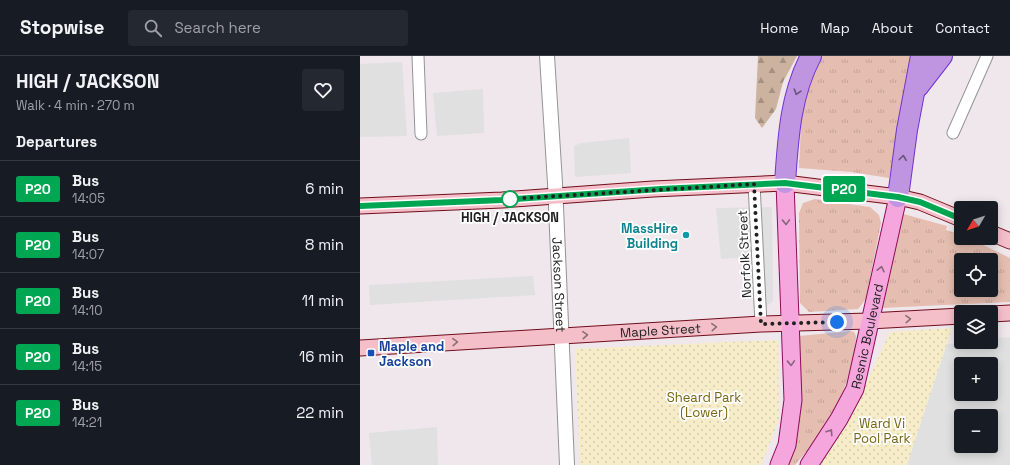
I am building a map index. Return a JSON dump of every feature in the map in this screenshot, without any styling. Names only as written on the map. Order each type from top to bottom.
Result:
[{"type":"highway","points":[[785,183],[789,126],[792,107],[802,75],[811,56]]},
{"type":"highway","points":[[898,197],[907,130],[916,90],[921,56]]},
{"type":"highway","points":[[916,90],[942,56]]},
{"type":"main road","points":[[360,206],[785,183],[898,197],[920,202],[954,216]]},
{"type":"main road","points":[[779,465],[787,445],[793,400],[785,183]]},
{"type":"main road","name":"Resnic Boulevard","points":[[809,465],[840,419],[855,389],[898,197]]},
{"type":"main road","points":[[998,236],[1010,242]]},
{"type":"main road","points":[[998,314],[1010,313]]},
{"type":"main road","name":"Maple Street","points":[[360,348],[761,324],[869,321],[954,316]]},
{"type":"street","points":[[418,56],[421,134]]},
{"type":"street","name":"Jackson Street","points":[[547,56],[562,337],[567,465]]},
{"type":"street","points":[[953,132],[987,56]]},
{"type":"street","name":"Norfolk Street","points":[[754,184],[761,324]]},
{"type":"green space","points":[[758,56],[797,56],[783,82],[776,109],[762,128],[755,118]]},
{"type":"green space","points":[[819,56],[912,56],[889,178],[851,172],[799,168],[802,103]]},
{"type":"green space","points":[[815,199],[870,207],[879,215],[881,223],[866,299],[858,309],[809,312],[800,303],[799,213],[803,203]]},
{"type":"green space","points":[[900,213],[947,226],[946,230],[954,233],[954,245],[983,245],[1010,258],[1010,302],[881,308]]},
{"type":"green space","name":"Ward Vi Pool Park","points":[[952,328],[907,465],[815,465],[847,424],[890,332]]},
{"type":"green space","points":[[851,331],[854,332],[856,336],[853,360],[846,384],[836,407],[821,433],[795,465],[786,465],[799,336]]},
{"type":"green space","name":"Sheard Park (Lower)","points":[[778,340],[779,419],[761,465],[580,465],[575,349]]},
{"type":"shaded area","points":[[402,62],[407,136],[360,137],[360,64]]},
{"type":"shaded area","points":[[483,89],[484,133],[437,136],[433,93]]},
{"type":"shaded area","points":[[629,138],[631,173],[575,177],[574,146],[581,143]]},
{"type":"shaded area","points":[[772,207],[773,301],[765,308],[754,306],[751,257],[721,259],[716,208]]},
{"type":"shaded area","points":[[533,276],[535,295],[370,305],[369,285]]},
{"type":"shaded area","points":[[1010,337],[1010,465],[907,465],[947,344],[954,344],[954,349],[998,349],[998,338]]},
{"type":"shaded area","points":[[437,427],[438,465],[372,465],[369,433]]},
{"type":"bus line","name":"P20","points":[[360,206],[502,200],[716,185],[785,183],[852,190],[898,197],[920,202],[954,216]]},
{"type":"place","name":"HIGH / JACKSON","points":[[510,199]]},
{"type":"place","name":"MassHire Building","points":[[686,235]]},
{"type":"place","name":"Maple and Jackson","points":[[371,353]]},
{"type":"route","points":[[510,199],[653,189],[754,184],[761,324],[837,322]]}]
